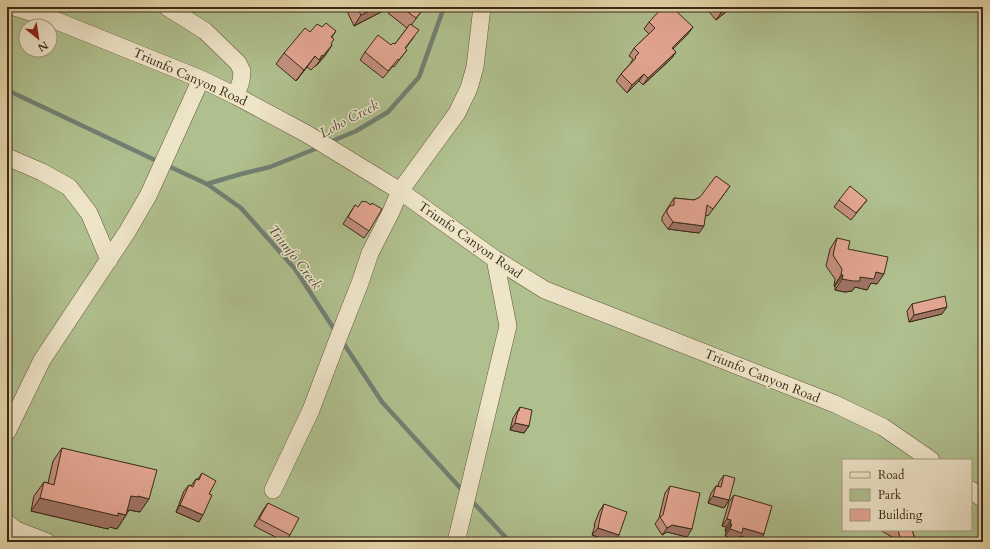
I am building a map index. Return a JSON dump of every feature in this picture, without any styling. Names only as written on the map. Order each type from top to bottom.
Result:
[{"type":"street","name":"Triunfo Canyon Road","points":[[14,7],[52,19],[200,79],[236,96],[307,134],[400,191],[495,259],[545,290],[835,404],[883,427],[930,459]]},
{"type":"street","points":[[167,7],[205,31],[238,63],[242,71],[241,81],[236,96]]},
{"type":"street","points":[[273,490],[311,410],[370,253],[400,191],[457,113],[469,88],[475,67],[482,7]]},
{"type":"street","points":[[7,432],[42,360],[127,232],[148,196],[200,79]]},
{"type":"street","points":[[7,157],[42,172],[69,187],[89,213],[108,260]]},
{"type":"street","points":[[456,542],[508,326],[495,259]]},
{"type":"street","points":[[972,491],[983,499]]},
{"type":"street","points":[[7,522],[16,530],[47,542]]},
{"type":"green space","points":[[7,7],[983,7],[983,542],[7,542]]},
{"type":"building","points":[[357,7],[378,7],[361,15]]},
{"type":"building","points":[[401,7],[423,7],[424,8],[416,18]]},
{"type":"building","points":[[665,7],[672,7],[693,27],[672,48],[676,52],[648,78],[644,74],[632,85],[621,74],[639,53],[634,48],[655,28],[649,22],[661,9],[662,10]]},
{"type":"building","points":[[716,7],[728,7],[721,13]]},
{"type":"building","points":[[326,23],[336,31],[331,37],[334,39],[331,44],[332,45],[319,60],[315,56],[304,70],[284,53],[305,28],[310,32],[317,24],[322,27]]},
{"type":"building","points":[[410,24],[419,30],[405,48],[407,50],[388,71],[365,52],[378,35],[391,45],[393,43],[395,44]]},
{"type":"building","points":[[716,176],[730,186],[713,209],[707,205],[704,226],[673,222],[667,213],[667,210],[670,206],[674,205],[674,198],[694,200],[700,197]]},
{"type":"building","points":[[850,186],[867,200],[856,213],[839,200]]},
{"type":"building","points":[[362,201],[365,201],[371,205],[372,203],[382,209],[369,231],[348,217],[355,205],[358,207]]},
{"type":"building","points":[[837,238],[850,241],[848,249],[888,257],[884,274],[876,272],[874,279],[860,277],[860,281],[842,279],[842,269],[833,255]]},
{"type":"building","points":[[945,296],[947,307],[914,315],[912,304]]},
{"type":"building","points":[[520,407],[532,410],[529,426],[515,423]]},
{"type":"building","points":[[62,448],[157,470],[149,499],[131,496],[126,515],[118,513],[118,516],[40,498],[44,482],[54,485]]},
{"type":"building","points":[[202,473],[216,481],[209,494],[212,495],[203,515],[180,505],[189,485],[193,487],[196,479],[199,480]]},
{"type":"building","points":[[724,475],[735,478],[729,500],[713,496],[716,486],[721,487]]},
{"type":"building","points":[[670,486],[700,493],[692,529],[672,525],[667,528],[660,517],[663,515]]},
{"type":"building","points":[[734,495],[772,506],[764,534],[743,528],[742,533],[730,529],[732,524],[730,524],[731,520],[727,519]]},
{"type":"building","points":[[268,503],[299,518],[290,535],[259,519]]},
{"type":"building","points":[[604,504],[627,512],[619,535],[598,528]]},
{"type":"building","points":[[898,531],[912,531],[916,542],[901,542]]},
{"type":"waterway","name":"Lobo Creek","points":[[330,142],[356,131],[388,112],[419,77],[444,7]]},
{"type":"waterway","name":"Triunfo Creek","points":[[7,90],[159,162]]},
{"type":"waterway","name":"Lobo Creek","points":[[207,184],[270,167],[320,147]]},
{"type":"waterway","name":"Triunfo Creek","points":[[166,165],[207,184],[241,208],[295,269],[336,332]]},
{"type":"waterway","name":"Triunfo Creek","points":[[342,341],[382,402],[464,492]]},
{"type":"waterway","name":"Triunfo Creek","points":[[470,499],[510,542]]}]
